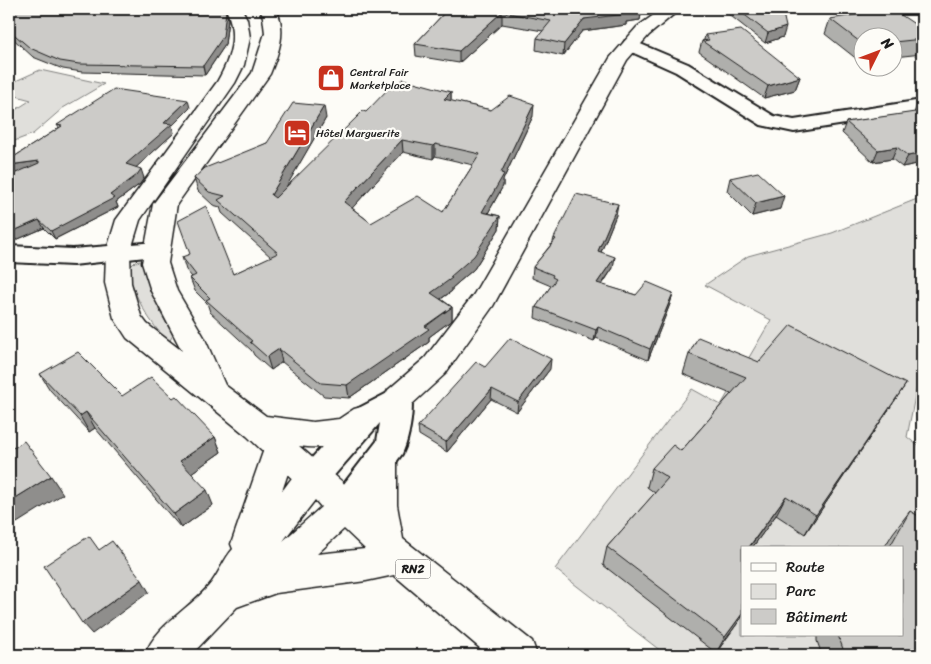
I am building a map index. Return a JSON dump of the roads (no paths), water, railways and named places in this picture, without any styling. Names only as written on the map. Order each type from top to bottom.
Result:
[{"type":"main road","points":[[234,9],[241,23],[242,47],[237,65],[226,84],[128,220],[118,253],[118,283],[128,318],[137,331],[214,392],[313,478],[241,582]]},
{"type":"main road","points":[[214,392],[190,338],[164,291],[155,263],[156,250],[165,204],[261,74],[270,54],[274,35],[268,9]]},
{"type":"main road","points":[[399,398],[435,366],[484,300],[598,92],[619,58],[643,31],[672,9]]},
{"type":"main road","points":[[269,438],[346,432],[365,418]]},
{"type":"main road","points":[[241,582],[258,520],[269,438]]},
{"type":"main road","points":[[241,582],[366,565],[394,553],[383,528],[380,505],[381,461]]},
{"type":"main road","name":"RN2","points":[[313,478],[394,553],[518,655]]},
{"type":"main road","points":[[164,655],[241,582],[344,508]]},
{"type":"street","points":[[631,45],[682,68],[768,121],[794,126],[922,106]]},
{"type":"street","points":[[9,254],[73,257],[156,250]]},
{"type":"street","points":[[313,478],[365,418],[399,398]]},
{"type":"street","points":[[344,508],[381,461],[390,445],[399,398]]},
{"type":"place","name":"Central Fair Marketplace","points":[[331,78]]},
{"type":"place","name":"Hôtel Marguerite","points":[[297,133]]}]
